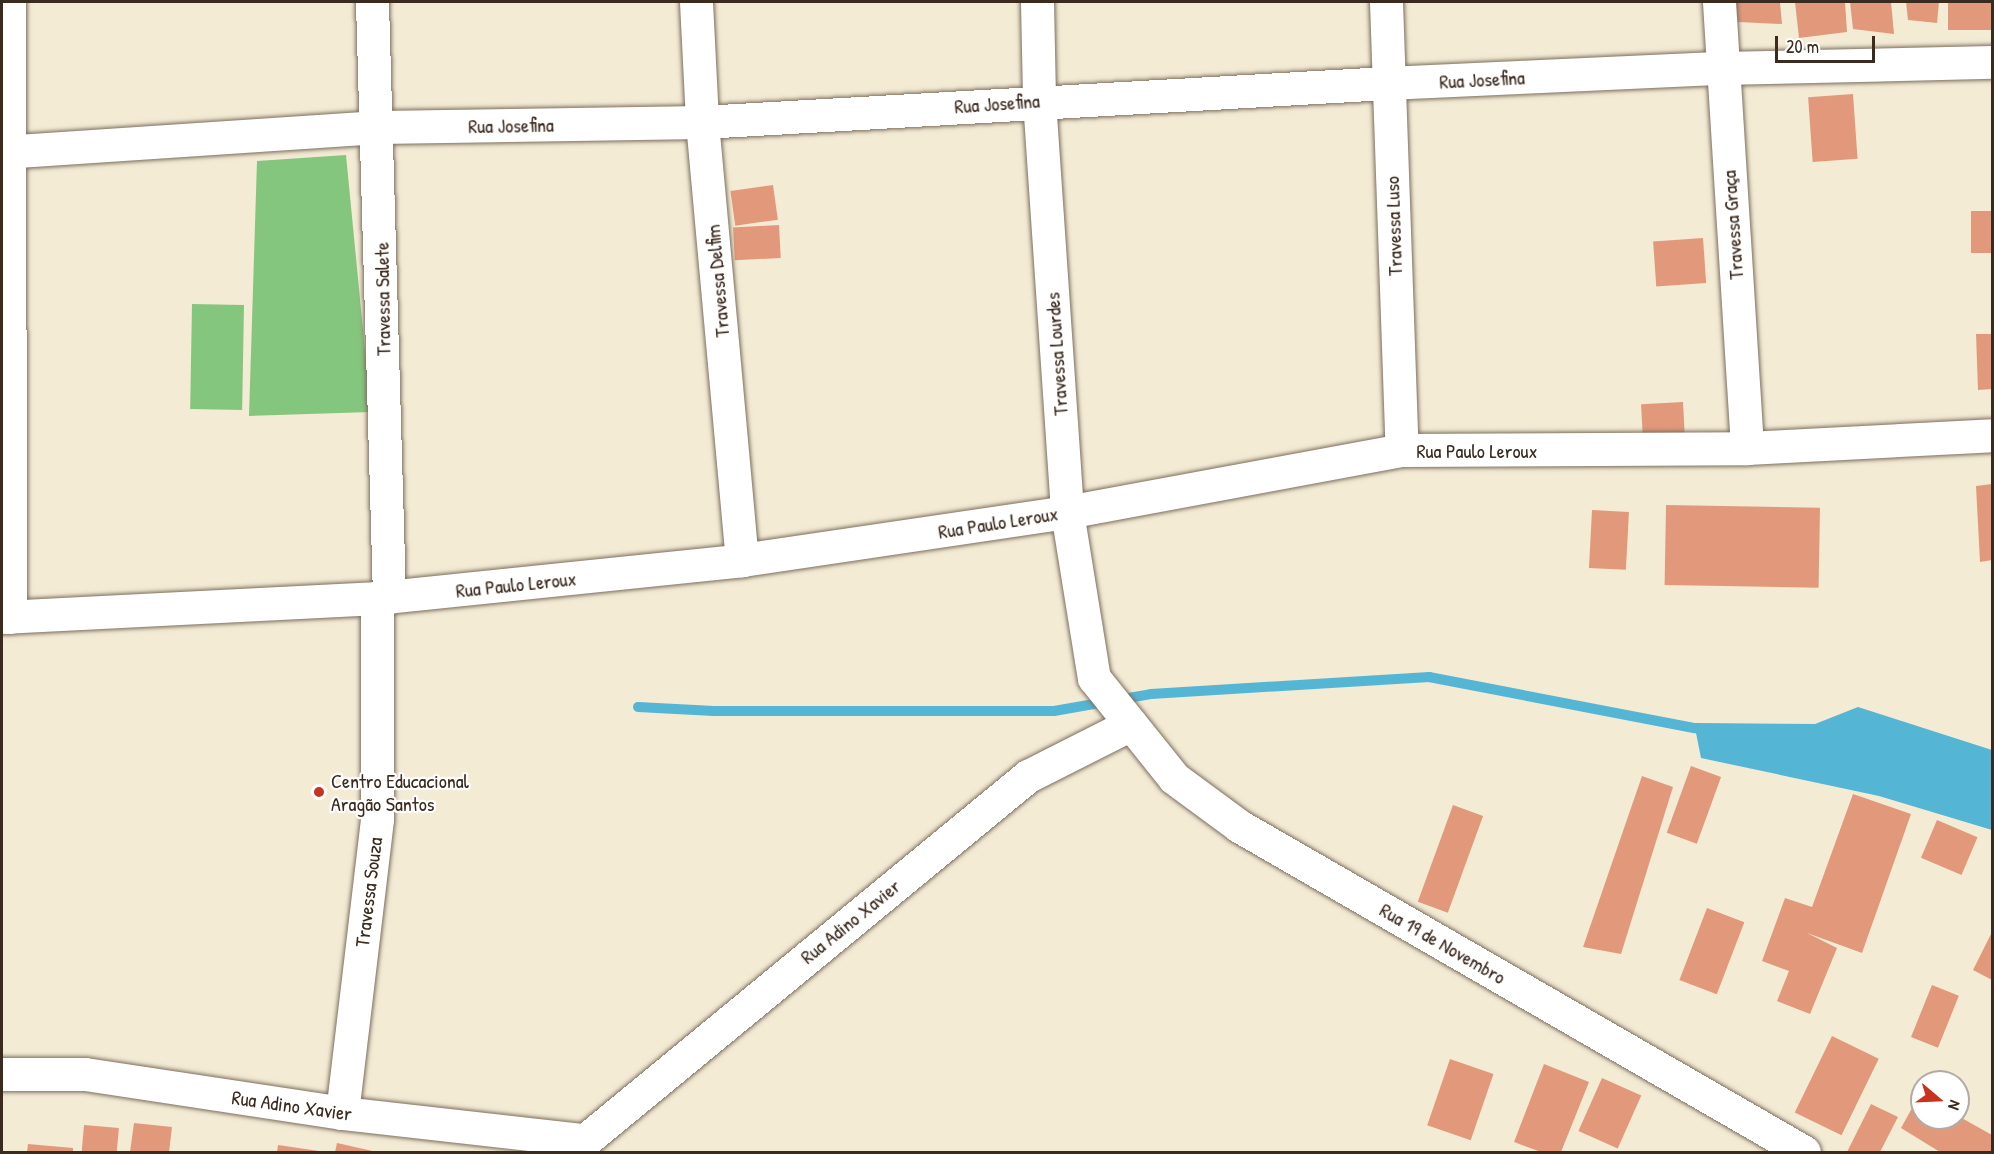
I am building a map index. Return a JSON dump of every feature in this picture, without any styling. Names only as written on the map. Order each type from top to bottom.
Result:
[{"type":"street","points":[[6,617],[9,2]]},
{"type":"street","name":"Travessa Salete","points":[[372,2],[378,128],[383,598]]},
{"type":"street","name":"Travessa Delfim","points":[[696,2],[702,122],[742,560]]},
{"type":"street","name":"Travessa Lourdes","points":[[1037,2],[1039,100],[1067,512],[1112,701]]},
{"type":"street","name":"Travessa Luso","points":[[1386,2],[1387,83],[1402,450]]},
{"type":"street","name":"Travessa Graça","points":[[1719,2],[1747,448]]},
{"type":"street","name":"Rua Josefina","points":[[7,153],[378,128],[702,122],[1039,100],[1387,83],[1722,68],[1992,62]]},
{"type":"street","name":"Rua Paulo Leroux","points":[[6,617],[383,598],[742,560],[1067,512],[1402,450],[1747,448],[1992,435]]},
{"type":"street","name":"Travessa Souza","points":[[342,1113],[376,819],[383,598]]},
{"type":"street","name":"Rua Adino Xavier","points":[[2,1074],[85,1074],[577,1146],[1028,776],[1112,701]]},
{"type":"street","name":"Rua 19 de Novembro","points":[[1112,701],[1174,778],[1239,826],[1795,1150]]},
{"type":"green space","points":[[346,155],[371,412],[249,416],[257,161]]},
{"type":"green space","points":[[192,304],[244,305],[242,410],[190,409]]},
{"type":"water","points":[[1858,707],[1992,750],[1992,830],[1879,796],[1701,758],[1695,728],[1810,726]]},
{"type":"building","points":[[1735,2],[1780,2],[1782,24],[1738,22]]},
{"type":"building","points":[[1795,2],[1845,2],[1847,32],[1799,38]]},
{"type":"building","points":[[1850,2],[1891,2],[1894,34],[1853,29]]},
{"type":"building","points":[[1906,2],[1939,2],[1937,23],[1908,20]]},
{"type":"building","points":[[1948,2],[1991,2],[1991,30],[1948,30]]},
{"type":"building","points":[[1853,94],[1858,159],[1813,162],[1808,97]]},
{"type":"building","points":[[773,185],[778,220],[735,226],[730,191]]},
{"type":"building","points":[[1971,211],[1992,211],[1992,253],[1971,253]]},
{"type":"building","points":[[779,225],[781,258],[735,260],[733,227]]},
{"type":"building","points":[[1703,238],[1706,283],[1656,286],[1653,241]]},
{"type":"building","points":[[1976,334],[1992,334],[1992,389],[1978,390]]},
{"type":"building","points":[[1683,402],[1685,436],[1643,438],[1641,404]]},
{"type":"building","points":[[1992,484],[1992,560],[1980,562],[1976,486]]},
{"type":"building","points":[[1666,505],[1820,508],[1819,588],[1665,585]]},
{"type":"building","points":[[1592,510],[1629,512],[1626,570],[1589,568]]},
{"type":"building","points":[[1691,766],[1721,777],[1697,844],[1667,833]]},
{"type":"building","points":[[1642,776],[1673,787],[1621,954],[1583,947]]},
{"type":"building","points":[[1853,794],[1911,814],[1862,953],[1807,933],[1837,948],[1810,1014],[1777,1001],[1789,971],[1762,961],[1785,898],[1812,907]]},
{"type":"building","points":[[1453,805],[1483,816],[1448,913],[1418,902]]},
{"type":"building","points":[[1937,820],[1978,837],[1961,875],[1921,858]]},
{"type":"building","points":[[1707,908],[1744,922],[1717,994],[1679,980]]},
{"type":"building","points":[[1992,932],[1992,980],[1973,970]]},
{"type":"building","points":[[1932,985],[1959,996],[1938,1048],[1911,1037]]},
{"type":"building","points":[[1832,1036],[1879,1059],[1841,1135],[1795,1112]]},
{"type":"building","points":[[1450,1059],[1493,1074],[1471,1140],[1427,1125]]},
{"type":"building","points":[[1544,1064],[1589,1082],[1561,1152],[1541,1152],[1514,1142]]},
{"type":"building","points":[[1602,1078],[1641,1095],[1618,1148],[1578,1131]]},
{"type":"building","points":[[1871,1104],[1898,1117],[1880,1152],[1847,1152]]},
{"type":"building","points":[[1910,1112],[1910,1130],[1970,1130],[1970,1123],[1992,1135],[1992,1152],[1940,1152],[1901,1128]]},
{"type":"building","points":[[134,1123],[172,1127],[169,1152],[130,1152]]},
{"type":"building","points":[[84,1125],[119,1128],[117,1152],[82,1152]]},
{"type":"building","points":[[337,1143],[377,1152],[335,1152]]},
{"type":"building","points":[[28,1144],[73,1148],[73,1152],[27,1152]]},
{"type":"building","points":[[278,1145],[319,1151],[319,1152],[277,1152]]},
{"type":"waterway","points":[[638,707],[714,711],[1054,711],[1151,694],[1429,677],[1695,728],[1818,729]]},
{"type":"place","name":"Centro Educacional Aragão Santos","points":[[319,792]]}]
